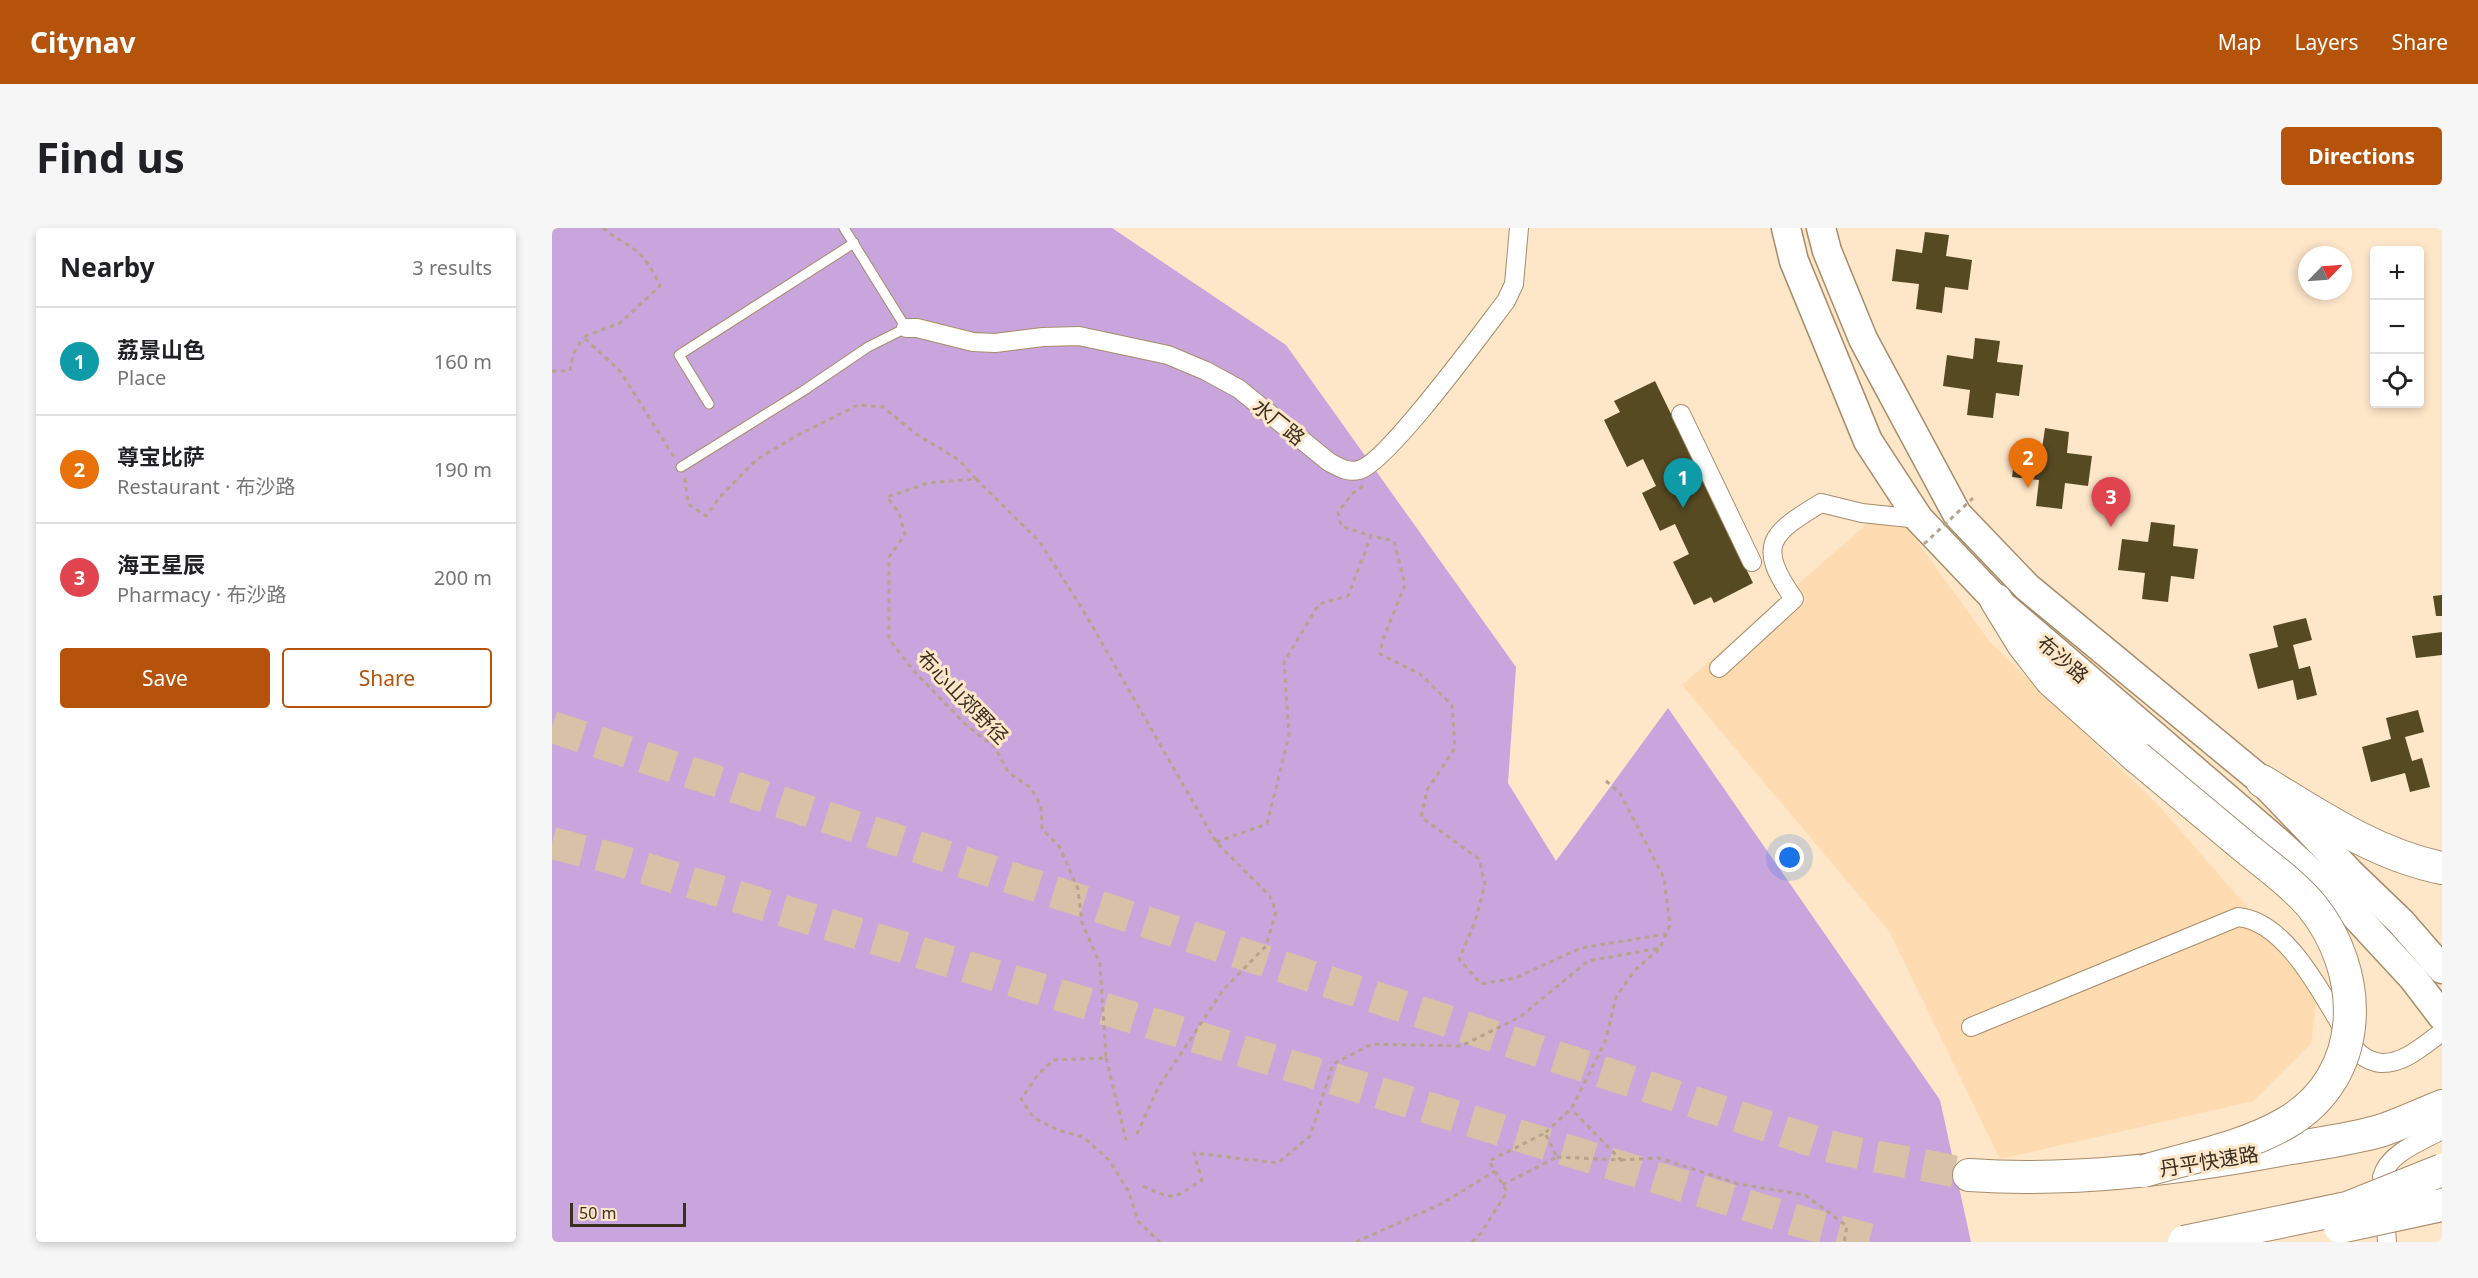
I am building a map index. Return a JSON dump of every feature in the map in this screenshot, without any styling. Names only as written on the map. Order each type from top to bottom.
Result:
[{"type":"highway","points":[[1996,600],[2023,644],[2051,680],[2137,757],[2283,879],[2310,905],[2340,953],[2348,983],[2351,1011],[2347,1044],[2340,1064],[2310,1106],[2266,1133],[2232,1146],[2144,1171]]},
{"type":"highway","points":[[2262,781],[2343,830],[2421,864],[2442,868]]},
{"type":"highway","name":"丹平快速路","points":[[1969,1175],[2068,1178],[2144,1171],[2236,1158],[2382,1130],[2442,1106]]},
{"type":"highway","points":[[2184,1242],[2347,1208],[2442,1170]]},
{"type":"highway","points":[[2269,1242],[2442,1205]]},
{"type":"main road","name":"布沙路","points":[[1786,228],[1794,261],[1868,441],[1922,532],[1996,600],[2278,842],[2338,897],[2413,978],[2442,1017]]},
{"type":"main road","name":"布沙路","points":[[1821,228],[1827,251],[1863,339],[1957,514],[2026,587],[2262,781],[2350,873],[2401,922],[2442,969]]},
{"type":"street","name":"水厂路","points":[[906,328],[917,328],[972,342],[995,343],[1043,337],[1079,336],[1168,355],[1206,370],[1239,389],[1329,462],[1346,471],[1360,470],[1387,450],[1506,301],[1514,284],[1519,228]]},
{"type":"street","points":[[1681,414],[1752,562]]},
{"type":"street","points":[[1719,668],[1794,599],[1780,580],[1772,559],[1772,548],[1777,535],[1787,524],[1821,503],[1922,532]]},
{"type":"street","points":[[1971,1027],[2238,917],[2260,923],[2290,950],[2312,977],[2353,1046],[2369,1060],[2382,1063],[2397,1060],[2409,1055],[2442,1032]]},
{"type":"street","points":[[2387,1242],[2382,1177],[2384,1168],[2396,1156],[2442,1130]]},
{"type":"lane","points":[[681,467],[803,391],[868,347],[906,328],[844,228]]},
{"type":"lane","points":[[710,404],[679,355],[854,243]]},
{"type":"path","points":[[552,371],[570,370],[573,355],[583,337],[620,323],[660,286],[650,265],[635,249],[614,238],[603,228]]},
{"type":"path","points":[[583,337],[620,371],[685,474],[688,504],[706,516],[719,498],[756,460],[796,436],[858,405],[883,407],[916,434],[959,460],[1039,541],[1083,610],[1216,842],[1270,896],[1276,912],[1266,946],[1223,990],[1158,1088],[1135,1138]]},
{"type":"path","points":[[1371,463],[1377,477],[1353,493],[1338,512],[1341,526],[1394,541],[1405,585],[1383,639],[1380,654],[1419,674],[1452,705],[1455,748],[1427,790],[1421,817],[1479,859],[1485,884],[1460,959],[1481,984],[1515,978],[1581,948],[1666,934]]},
{"type":"path","name":"布心山郊野径","points":[[976,479],[928,483],[887,497],[899,513],[905,534],[889,557],[889,639],[912,669],[966,725],[995,747],[1008,772],[1031,788],[1041,806],[1042,829],[1059,846],[1078,889],[1082,923],[1100,964],[1106,1058]]},
{"type":"path","points":[[1922,532],[1973,498]]},
{"type":"path","points":[[1216,842],[1267,824],[1289,735],[1284,662],[1319,604],[1348,596],[1371,536]]},
{"type":"path","points":[[1472,1242],[1481,1233],[1507,1191],[1490,1161],[1545,1133],[1571,1108],[1605,1042],[1616,997],[1634,971],[1660,948],[1670,925],[1664,878],[1620,793],[1606,781]]},
{"type":"path","points":[[1143,1186],[1167,1197],[1178,1196],[1202,1180],[1194,1153],[1278,1163],[1310,1136],[1334,1064],[1372,1044],[1461,1046],[1520,1017],[1588,961],[1660,948]]},
{"type":"path","points":[[1126,1140],[1106,1058],[1053,1060],[1037,1076],[1021,1100],[1034,1118],[1058,1131],[1083,1137],[1109,1160],[1130,1192],[1138,1221],[1160,1242]]},
{"type":"path","points":[[1571,1108],[1621,1160]]},
{"type":"path","points":[[1545,1133],[1557,1157]]},
{"type":"path","points":[[1502,1185],[1557,1157],[1621,1160],[1659,1158],[1739,1184],[1805,1195],[1847,1226],[1844,1242]]},
{"type":"path","points":[[1356,1242],[1442,1204],[1495,1172]]},
{"type":"shaded area","points":[[552,228],[1112,228],[1286,345],[1516,667],[1508,783],[1556,861],[1668,708],[1940,1100],[1971,1242],[552,1242]]},
{"type":"shaded area","points":[[1890,504],[1989,641],[2160,807],[2272,936],[2316,1000],[2311,1044],[2253,1101],[2000,1159],[1889,931],[1682,685]]},
{"type":"building","points":[[1925,232],[1949,235],[1946,256],[1972,260],[1968,290],[1945,287],[1942,313],[1916,309],[1919,284],[1892,281],[1896,249],[1922,253]]},
{"type":"building","points":[[1975,338],[2000,341],[1997,362],[2023,365],[2019,396],[1996,393],[1993,418],[1967,415],[1970,390],[1943,386],[1947,355],[1973,359]]},
{"type":"building","points":[[1655,381],[1753,583],[1714,603],[1711,597],[1694,605],[1673,562],[1689,554],[1675,524],[1660,531],[1642,493],[1656,486],[1643,459],[1627,467],[1604,420],[1620,412],[1614,401]]},
{"type":"building","points":[[2045,428],[2069,432],[2067,453],[2092,456],[2088,486],[2065,483],[2062,509],[2036,506],[2039,480],[2012,477],[2016,446],[2042,449]]},
{"type":"building","points":[[2151,522],[2175,525],[2173,546],[2198,549],[2194,579],[2171,576],[2168,602],[2142,599],[2145,573],[2118,570],[2122,539],[2148,542]]},
{"type":"building","points":[[2442,595],[2442,616],[2436,616],[2433,596]]},
{"type":"building","points":[[2306,618],[2312,640],[2293,645],[2299,669],[2310,666],[2317,695],[2297,700],[2293,680],[2258,689],[2249,654],[2278,647],[2273,626]]},
{"type":"building","points":[[2442,632],[2442,655],[2416,658],[2412,636]]},
{"type":"building","points":[[2418,710],[2424,732],[2405,737],[2412,761],[2422,758],[2430,787],[2410,792],[2405,773],[2371,782],[2362,747],[2391,739],[2386,718]]},
{"type":"tunnel","points":[[552,727],[1828,1146],[1969,1175]]},
{"type":"tunnel","points":[[552,843],[611,858],[1805,1223],[1881,1242]]},
{"type":"place","name":"尊宝比萨","points":[[2028,488]]},
{"type":"place","name":"荔景山色","points":[[1683,508]]},
{"type":"place","name":"海王星辰","points":[[2111,527]]}]
